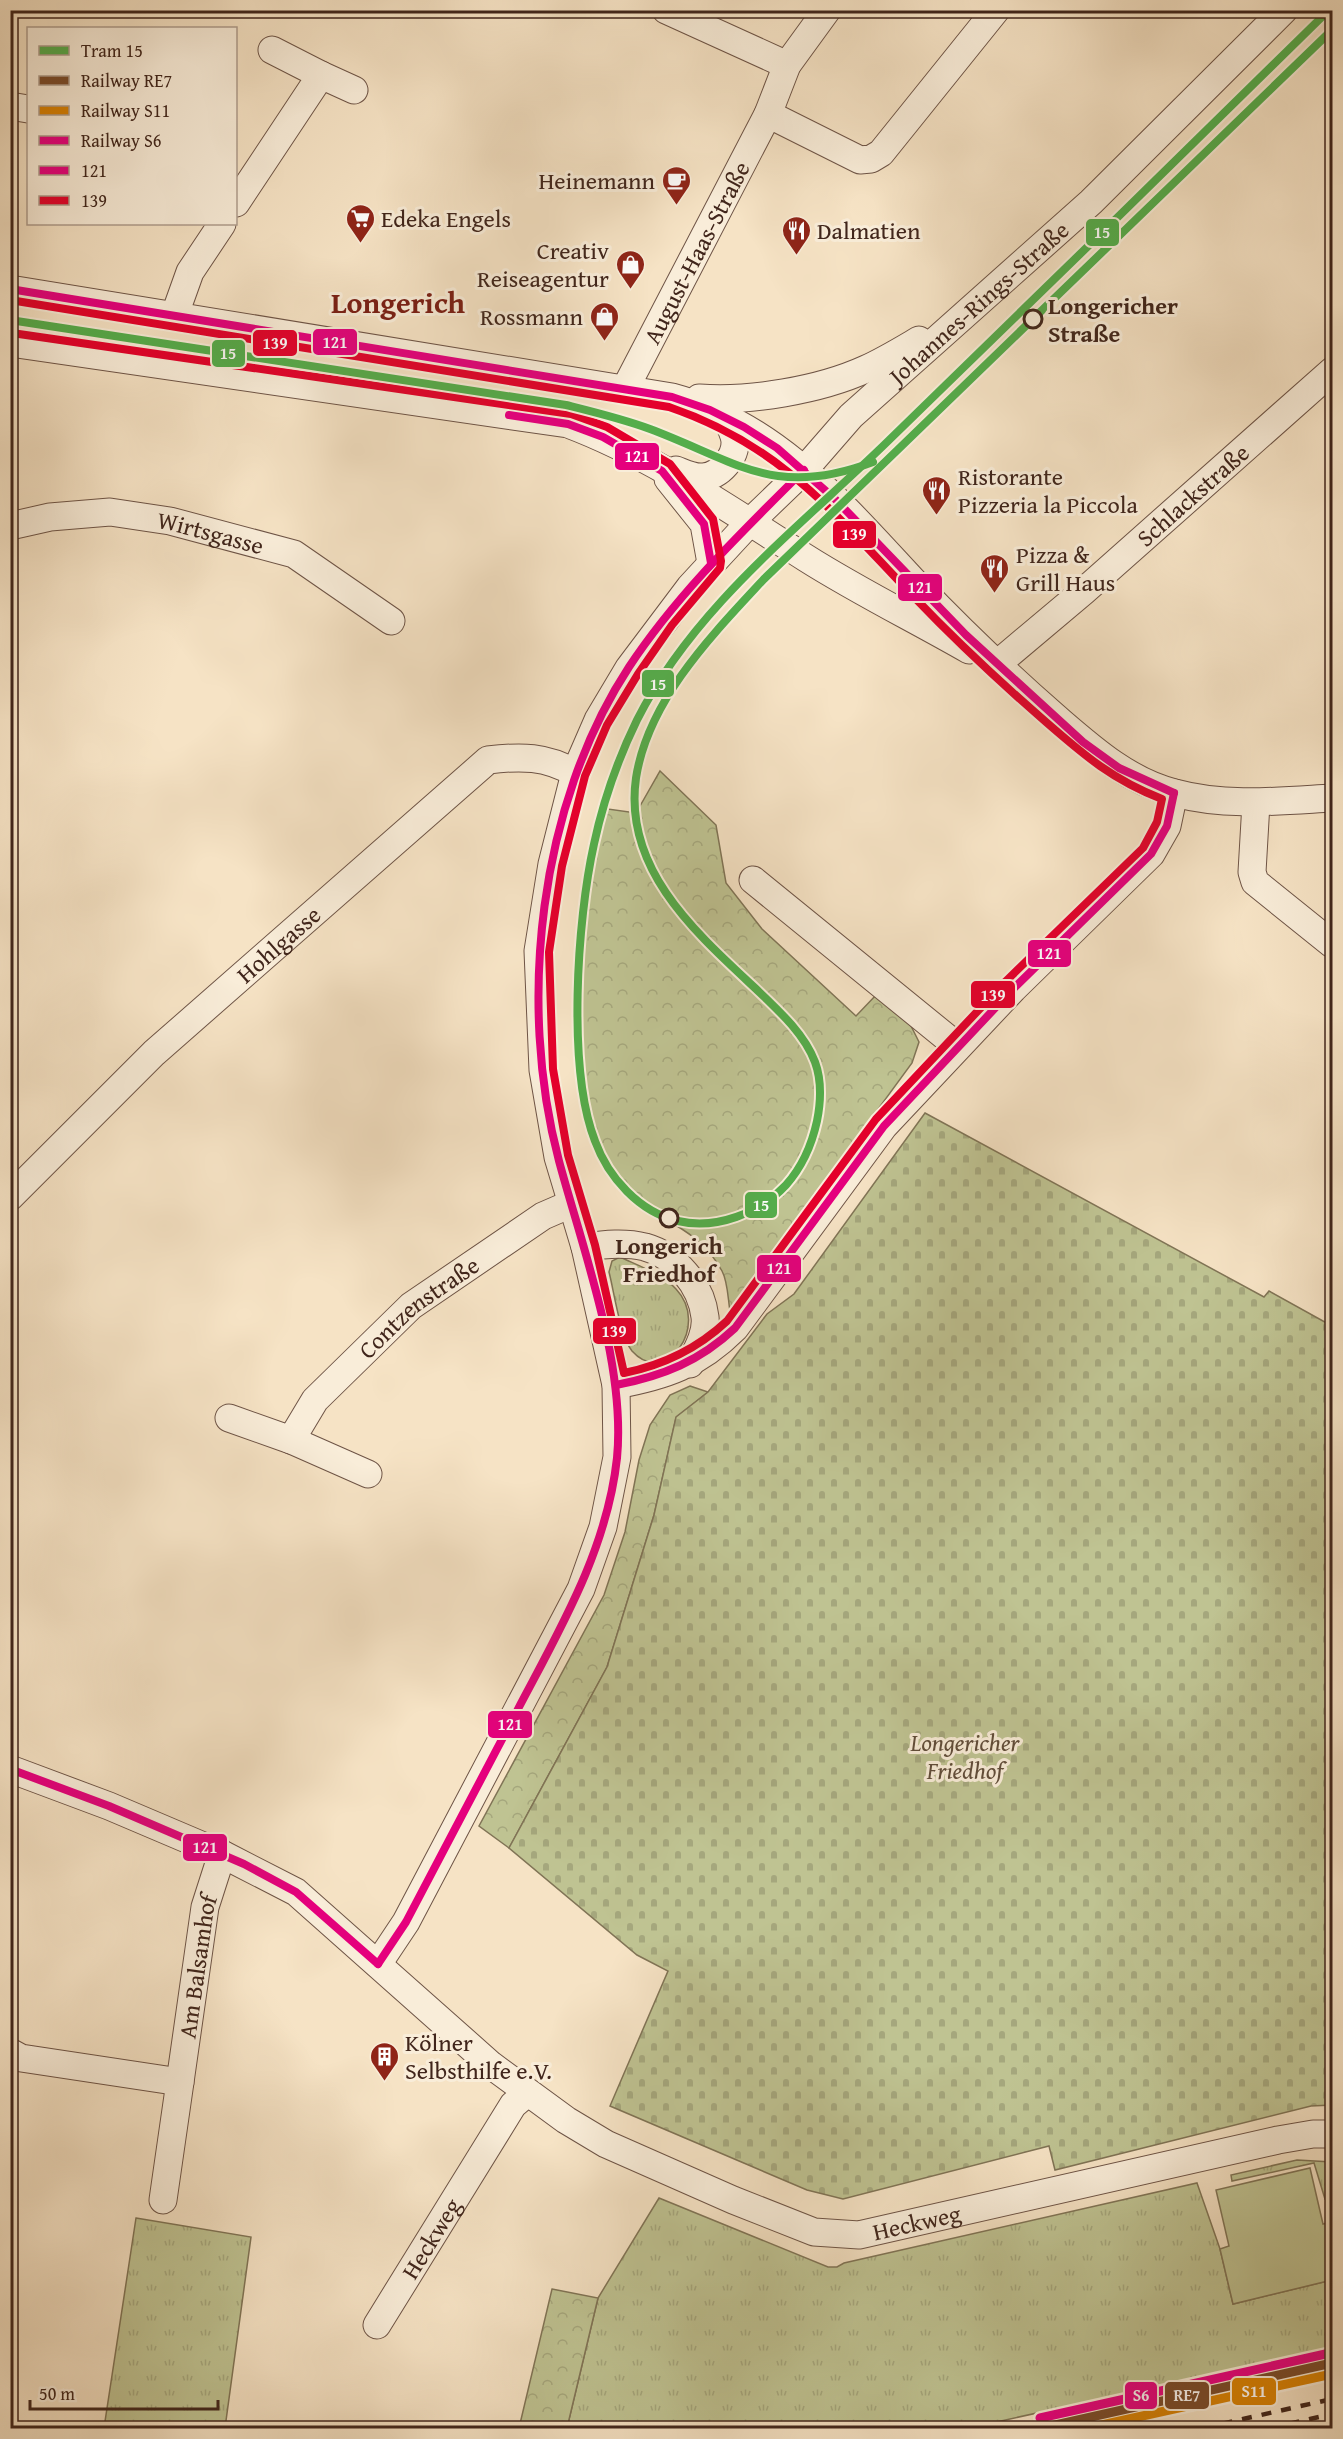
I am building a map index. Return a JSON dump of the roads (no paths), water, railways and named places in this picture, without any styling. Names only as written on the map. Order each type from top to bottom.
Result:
[{"type":"street","points":[[666,10],[787,65]]},
{"type":"street","name":"August-Haas-Straße","points":[[626,389],[768,114],[787,65],[827,10]]},
{"type":"street","points":[[768,114],[860,160],[870,159],[881,153],[996,10]]},
{"type":"street","name":"Johannes-Rings-Straße","points":[[750,522],[804,470],[851,416],[1091,202],[1284,10]]},
{"type":"street","points":[[272,50],[354,90]]},
{"type":"street","points":[[237,201],[321,75]]},
{"type":"street","points":[[10,106],[27,109]]},
{"type":"street","points":[[176,314],[190,272],[221,225]]},
{"type":"street","points":[[10,289],[176,314],[672,397],[730,400],[799,389],[865,370],[959,318]]},
{"type":"street","points":[[10,343],[568,424],[603,437],[653,465],[750,522],[808,560],[996,665]]},
{"type":"street","name":"Schlackstraße","points":[[996,665],[1092,584],[1332,370]]},
{"type":"street","points":[[672,397],[724,414],[758,434],[804,470],[854,515],[915,584],[996,665],[1102,757],[1141,780],[1174,793],[1256,803],[1332,798]]},
{"type":"street","points":[[653,465],[702,477],[715,474],[728,461],[734,450],[735,439],[724,414]]},
{"type":"street","points":[[653,465],[704,525],[711,563]]},
{"type":"street","name":"Wirtsgasse","points":[[10,526],[50,517],[110,512],[170,521],[294,554],[392,621]]},
{"type":"street","points":[[378,1964],[406,1922],[581,1588],[603,1527],[617,1457],[616,1385],[585,1247],[558,1157],[543,1070],[538,951],[552,864],[575,773],[598,720],[629,669],[664,619],[711,563],[750,522]]},
{"type":"street","name":"Hohlgasse","points":[[10,1197],[154,1053],[488,760],[520,756],[538,758],[575,773]]},
{"type":"street","points":[[616,1385],[658,1377],[690,1364],[722,1342],[735,1328],[884,1126],[957,1046],[1151,854],[1167,826],[1174,793]]},
{"type":"street","points":[[1256,803],[1252,872],[1255,882],[1332,944]]},
{"type":"street","points":[[753,880],[957,1046]]},
{"type":"street","name":"Contzenstraße","points":[[291,1440],[315,1400],[411,1306],[543,1216],[573,1203]]},
{"type":"street","points":[[585,1247],[612,1243],[645,1247],[670,1259],[695,1284],[705,1317],[701,1343],[690,1364]]},
{"type":"street","points":[[229,1418],[291,1440],[368,1474]]},
{"type":"street","name":"Heckweg","points":[[10,1769],[109,1806],[222,1854],[296,1892],[451,2032],[527,2093],[566,2120],[644,2162],[814,2232],[859,2235],[1278,2140],[1332,2134]]},
{"type":"street","name":"Am Balsamhof","points":[[163,2200],[205,1907],[222,1854]]},
{"type":"street","points":[[10,2052],[21,2058],[180,2082]]},
{"type":"street","name":"Heckweg","points":[[377,2325],[513,2105],[527,2093]]},
{"type":"railway","points":[[1203,2428],[1332,2399]]},
{"type":"railway","points":[[1270,2428],[1332,2414]]},
{"type":"tram line","name":"15","points":[[1329,10],[940,391],[748,573],[687,642],[660,680],[637,720],[617,765],[598,828],[588,876],[579,952],[578,1035],[586,1111],[595,1141],[617,1180],[650,1210],[678,1221],[707,1223],[736,1217],[764,1204],[786,1185],[802,1163],[815,1130],[820,1099],[817,1069],[804,1041],[781,1013],[688,921],[668,896],[652,870],[641,841],[635,811],[636,778],[643,749],[668,696],[704,646],[764,579],[1332,30]]},
{"type":"tram line","name":"15","points":[[10,320],[566,405],[640,425],[733,464],[783,477],[809,477],[839,473],[873,462]]},
{"type":"rail line","name":"S6","points":[[1040,2418],[1330,2353]]},
{"type":"rail line","name":"RE7","points":[[1042,2428],[1332,2363]]},
{"type":"rail line","name":"S11","points":[[1088,2428],[1332,2374]]},
{"type":"place","name":"Heinemann","points":[[676,206]]},
{"type":"place","name":"Edeka Engels","points":[[360,244]]},
{"type":"place","name":"Dalmatien","points":[[796,256]]},
{"type":"place","name":"Creativ Reiseagentur","points":[[630,290]]},
{"type":"place","name":"Longericher Straße","points":[[1033,319]]},
{"type":"place","name":"Rossmann","points":[[604,342]]},
{"type":"place","name":"Ristorante Pizzeria la Piccola","points":[[937,516]]},
{"type":"place","name":"Pizza & Grill Haus","points":[[995,594]]},
{"type":"place","name":"Longerich Friedhof","points":[[669,1218]]},
{"type":"place","name":"Kölner Selbsthilfe e.V.","points":[[384,2082]]},
{"type":"district","name":"Longerich","points":[[398,302]]},
{"type":"park label","name":"Longericher Friedhof","points":[[965,1756]]}]
